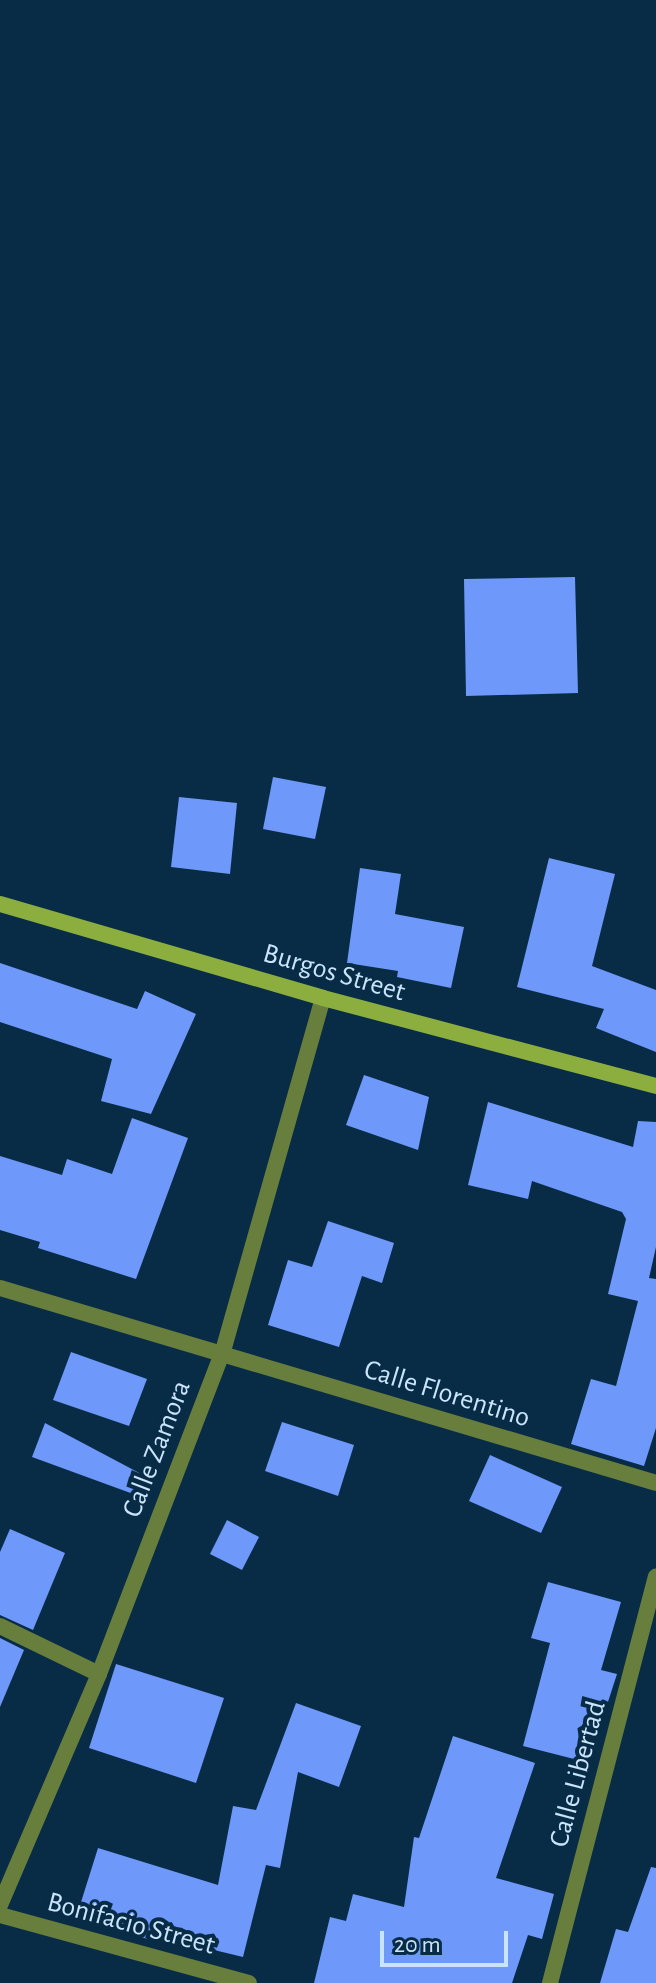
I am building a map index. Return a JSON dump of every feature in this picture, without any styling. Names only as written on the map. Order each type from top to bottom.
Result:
[{"type":"main road","name":"Burgos Street","points":[[0,904],[323,998],[656,1086]]},
{"type":"street","name":"Calle Zamora","points":[[0,1905],[99,1674],[223,1351],[323,998]]},
{"type":"street","name":"Calle Florentino","points":[[0,1288],[223,1351],[656,1483]]},
{"type":"street","name":"Calle Libertad","points":[[550,1983],[656,1577]]},
{"type":"street","points":[[0,1626],[99,1674]]},
{"type":"street","name":"Bonifacio Street","points":[[0,1915],[249,1983]]},
{"type":"building","points":[[575,577],[578,693],[466,696],[464,579]]},
{"type":"building","points":[[273,777],[326,787],[315,839],[263,829]]},
{"type":"building","points":[[179,797],[237,803],[230,874],[171,867]]},
{"type":"building","points":[[549,858],[615,874],[592,966],[656,990],[656,1052],[596,1028],[604,1009],[517,987]]},
{"type":"building","points":[[360,868],[401,874],[395,914],[464,927],[451,988],[397,977],[398,971],[347,963]]},
{"type":"building","points":[[0,963],[137,1009],[145,991],[196,1014],[151,1114],[101,1101],[112,1059],[0,1022]]},
{"type":"building","points":[[364,1075],[429,1097],[418,1150],[346,1125]]},
{"type":"building","points":[[488,1102],[633,1147],[638,1121],[656,1122],[656,1247],[649,1278],[656,1279],[656,1428],[644,1466],[571,1444],[591,1379],[616,1386],[638,1301],[608,1294],[626,1219],[622,1212],[532,1181],[528,1199],[468,1185]]},
{"type":"building","points":[[132,1118],[188,1138],[136,1279],[38,1248],[40,1242],[0,1230],[0,1156],[62,1175],[67,1159],[112,1174]]},
{"type":"building","points":[[328,1221],[394,1243],[382,1283],[362,1276],[339,1347],[268,1325],[288,1260],[312,1267]]},
{"type":"building","points":[[71,1352],[147,1379],[129,1426],[53,1400]]},
{"type":"building","points":[[282,1422],[354,1445],[338,1496],[265,1471]]},
{"type":"building","points":[[45,1423],[145,1476],[136,1495],[32,1457]]},
{"type":"building","points":[[490,1455],[562,1487],[541,1533],[469,1501]]},
{"type":"building","points":[[227,1520],[259,1537],[242,1570],[210,1554]]},
{"type":"building","points":[[10,1529],[65,1553],[33,1630],[0,1615],[0,1552]]},
{"type":"building","points":[[548,1582],[621,1602],[601,1670],[617,1674],[606,1708],[593,1704],[578,1760],[523,1746],[550,1643],[531,1638]]},
{"type":"building","points":[[0,1638],[24,1650],[0,1707]]},
{"type":"building","points":[[116,1664],[224,1698],[196,1783],[89,1748]]},
{"type":"building","points":[[296,1703],[361,1726],[339,1787],[298,1772],[280,1868],[266,1865],[243,1957],[152,1935],[151,1940],[76,1918],[98,1848],[218,1885],[233,1806],[256,1810]]},
{"type":"building","points":[[453,1736],[535,1763],[496,1878],[554,1894],[542,1939],[528,1935],[512,1983],[314,1983],[330,1917],[346,1921],[353,1894],[404,1907],[414,1837],[419,1838]]},
{"type":"building","points":[[651,1867],[656,1868],[656,1983],[600,1983],[616,1929],[628,1932]]}]
